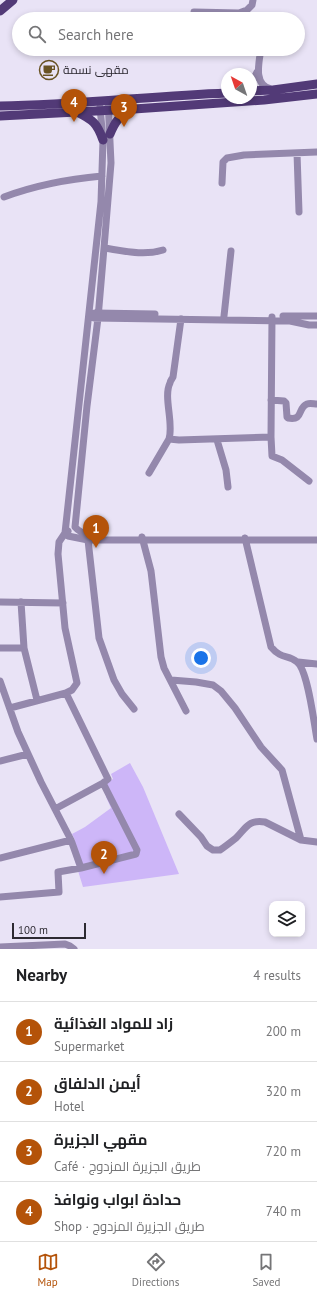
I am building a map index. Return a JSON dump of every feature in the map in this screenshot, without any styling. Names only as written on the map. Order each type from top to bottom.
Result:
[{"type":"main road","points":[[0,11],[12,0]]},
{"type":"main road","points":[[257,91],[317,84]]},
{"type":"main road","points":[[0,106],[104,105],[221,93]]},
{"type":"main road","points":[[0,116],[76,112],[104,105],[134,109],[264,100],[317,94]]},
{"type":"main road","points":[[76,112],[92,120],[106,137],[120,116],[134,109]]},
{"type":"street","points":[[242,12],[247,10],[252,4],[253,0]]},
{"type":"street","points":[[260,56],[258,70],[261,82],[266,87],[273,90]]},
{"type":"street","points":[[75,527],[87,406],[99,315],[111,163],[106,137],[104,105]]},
{"type":"street","points":[[65,533],[101,202],[106,137]]},
{"type":"street","points":[[222,183],[223,162],[227,158],[244,155],[317,152]]},
{"type":"street","points":[[297,153],[299,212]]},
{"type":"street","points":[[4,197],[19,191],[47,184],[102,176]]},
{"type":"street","points":[[104,248],[142,254],[155,253],[163,250]]},
{"type":"street","points":[[224,316],[231,251]]},
{"type":"street","points":[[99,315],[181,319],[317,316]]},
{"type":"street","points":[[89,316],[224,316],[272,318],[309,325],[317,325]]},
{"type":"street","points":[[272,318],[272,456],[282,460],[308,481]]},
{"type":"street","points":[[149,473],[169,440],[171,430],[168,398],[169,383],[173,377],[181,319]]},
{"type":"street","points":[[271,400],[284,401],[286,403],[286,416],[292,419],[299,416],[305,405],[317,404]]},
{"type":"street","points":[[169,440],[217,440],[271,437]]},
{"type":"street","points":[[217,440],[226,470],[228,487]]},
{"type":"street","points":[[10,708],[37,700],[66,694],[75,687],[77,683],[65,628],[58,554],[59,542],[65,533],[75,527]]},
{"type":"street","points":[[75,527],[89,535],[142,539]]},
{"type":"street","points":[[65,533],[68,536],[88,540],[317,540]]},
{"type":"street","points":[[246,539],[317,537]]},
{"type":"street","points":[[142,539],[152,582],[160,657],[186,711]]},
{"type":"street","points":[[246,539],[271,647],[276,653],[298,662],[317,664]]},
{"type":"street","points":[[88,540],[99,638],[114,680],[122,694],[134,709]]},
{"type":"street","points":[[0,602],[63,603]]},
{"type":"street","points":[[21,602],[24,648],[37,700]]},
{"type":"street","points":[[0,648],[24,648]]},
{"type":"street","points":[[298,662],[305,677],[317,739]]},
{"type":"street","points":[[171,680],[196,682],[213,686],[221,691],[235,708],[261,746],[282,770],[301,840]]},
{"type":"street","points":[[0,681],[28,754],[71,840],[81,868]]},
{"type":"street","points":[[55,809],[108,779],[66,694]]},
{"type":"street","points":[[0,761],[28,754]]},
{"type":"street","points":[[0,897],[59,892],[58,872],[81,868],[136,854],[137,852],[103,783]]},
{"type":"street","points":[[180,814],[201,837],[207,846],[213,850],[220,850],[236,837],[247,825],[254,821],[265,822],[301,840],[317,842]]},
{"type":"street","points":[[0,858],[71,840]]},
{"type":"street","points":[[0,947],[65,944],[74,949]]},
{"type":"shaded area","points":[[130,763],[143,787],[179,874],[83,887],[71,848],[75,845],[75,840],[72,834],[85,827],[111,808],[106,797],[111,795],[105,783],[113,779],[111,774]]},
{"type":"place","name":"مقهى نسمة","points":[[49,70]]},
{"type":"place","name":"حدادة ابواب ونوافذ","points":[[74,122]]},
{"type":"place","name":"مقهي الجزيرة","points":[[124,127]]},
{"type":"place","name":"زاد للمواد الغذائية","points":[[96,548]]},
{"type":"place","name":"أيمن الدلفاق","points":[[104,874]]}]
